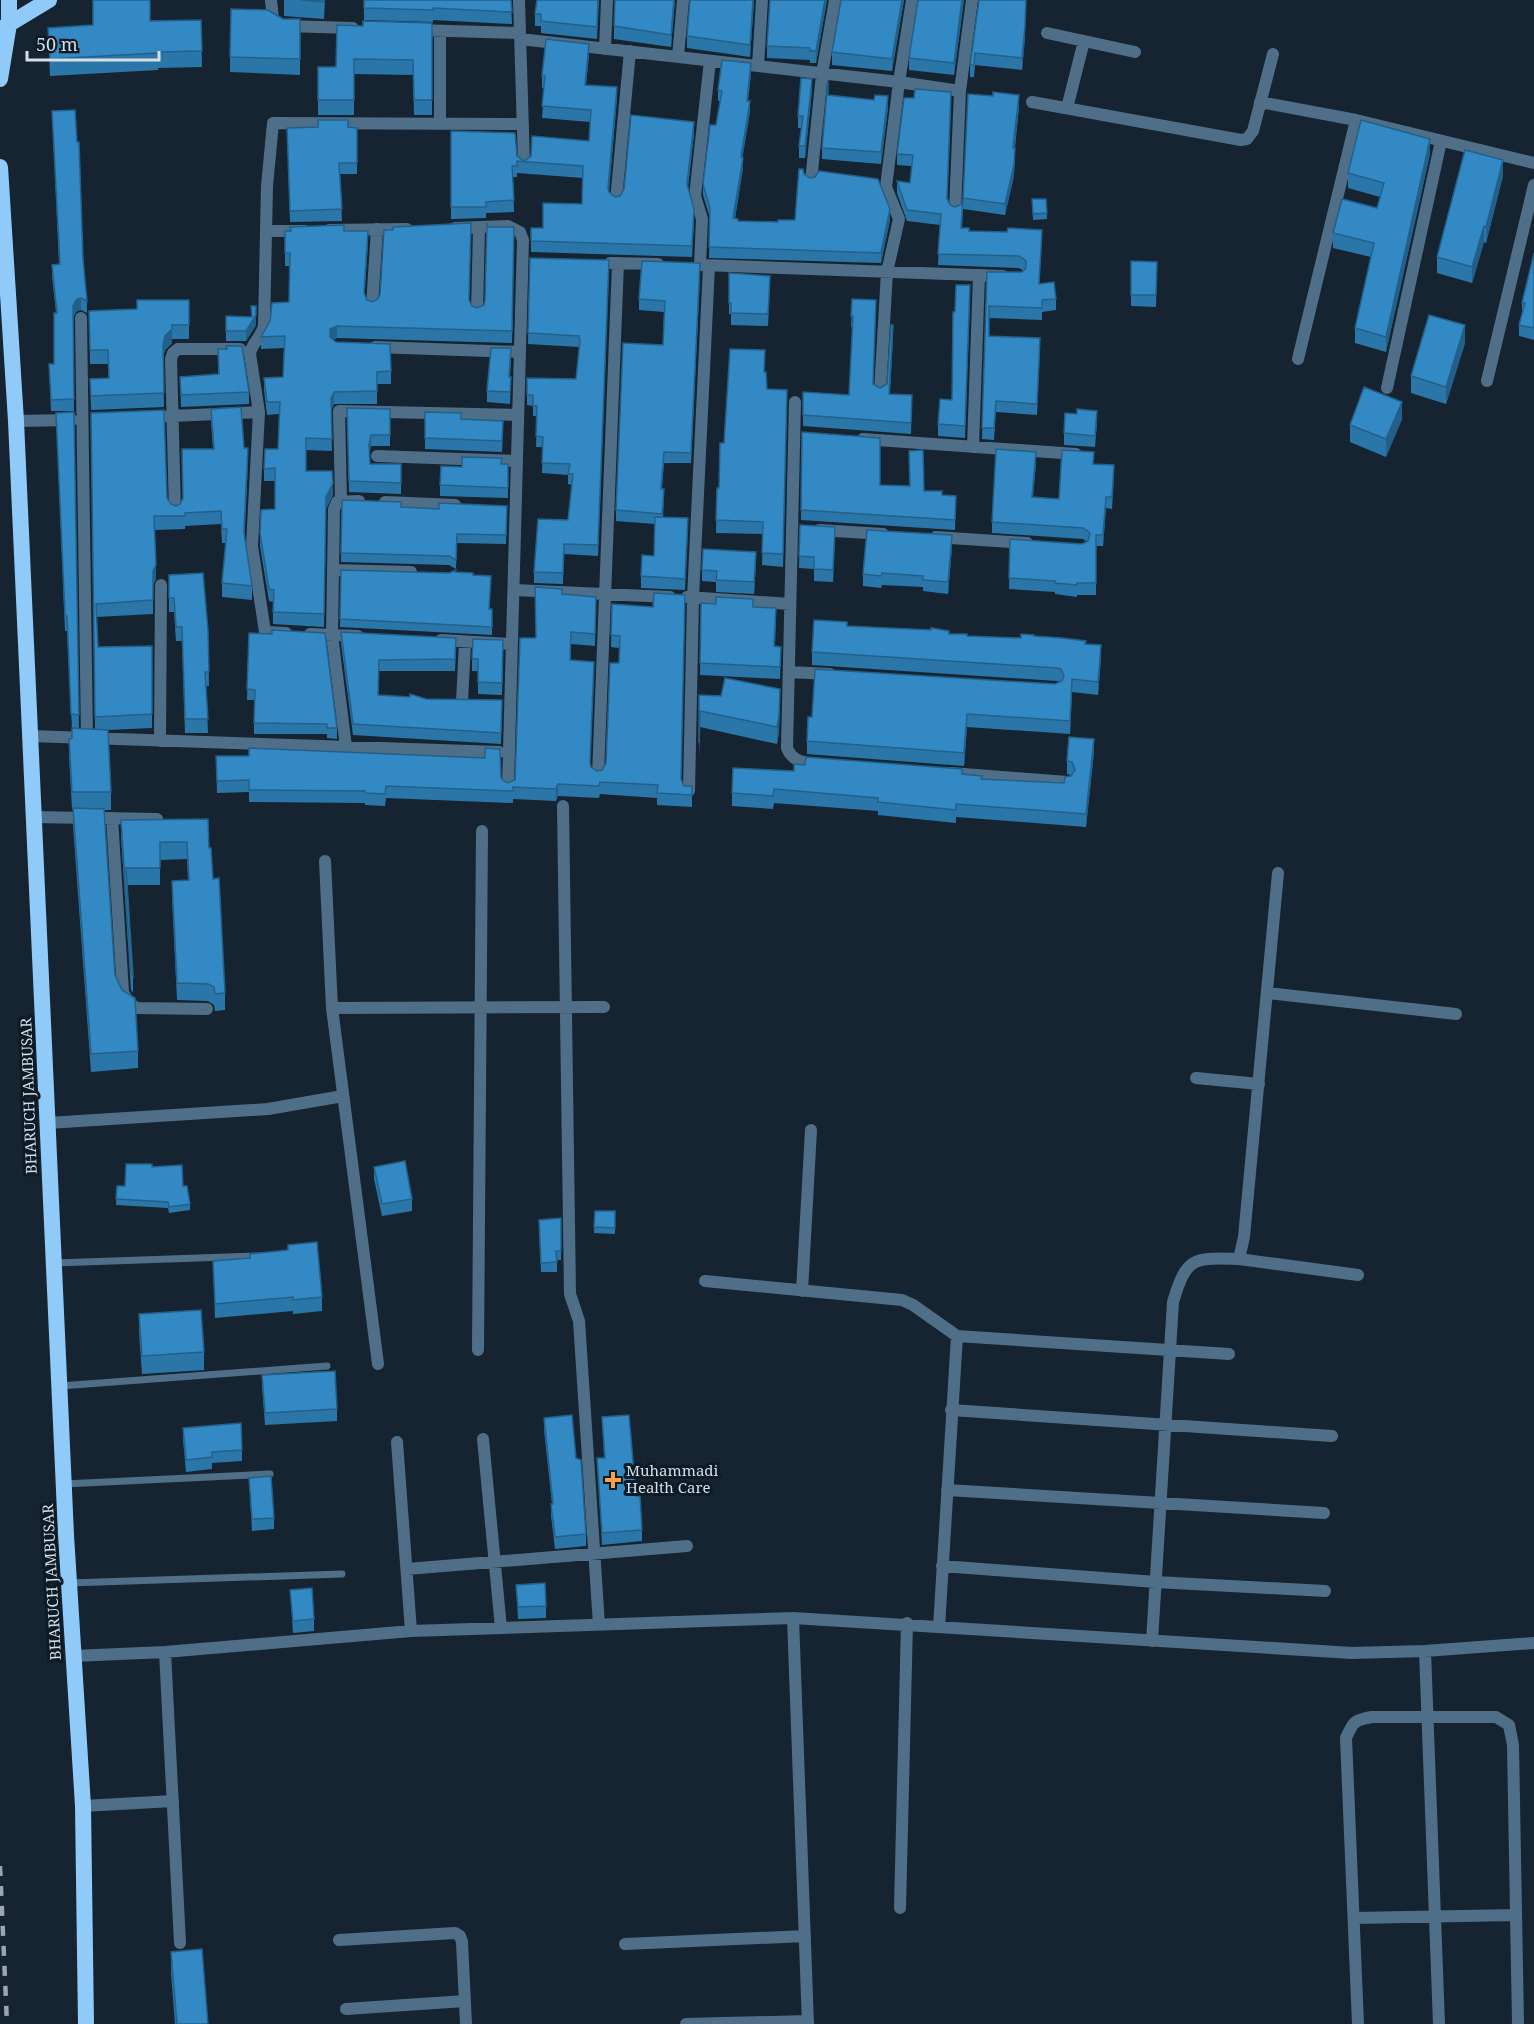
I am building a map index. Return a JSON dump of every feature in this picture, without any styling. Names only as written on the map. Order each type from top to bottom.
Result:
[{"type":"highway","points":[[0,79],[9,0]]},
{"type":"highway","points":[[5,27],[49,0]]},
{"type":"highway","name":"BHARUCH JAMBUSAR","points":[[0,167],[16,421],[64,1484],[83,1806],[86,2024]]},
{"type":"street","points":[[271,0],[273,19],[284,26],[368,28]]},
{"type":"street","points":[[519,0],[524,164]]},
{"type":"street","points":[[605,49],[606,0]]},
{"type":"street","points":[[678,57],[683,0]]},
{"type":"street","points":[[758,66],[762,0]]},
{"type":"street","points":[[811,181],[822,74],[835,0]]},
{"type":"street","points":[[880,391],[887,272],[898,219],[886,187],[912,0]]},
{"type":"street","points":[[955,210],[960,91],[972,0]]},
{"type":"street","points":[[404,30],[520,36],[605,49],[960,91]]},
{"type":"street","points":[[440,31],[440,124]]},
{"type":"street","points":[[1047,33],[1136,52]]},
{"type":"street","points":[[1067,108],[1084,41]]},
{"type":"street","points":[[616,200],[630,51]]},
{"type":"street","points":[[1032,102],[1241,140],[1247,139],[1253,131],[1273,54]]},
{"type":"street","points":[[689,791],[699,265],[702,219],[695,196],[710,61]]},
{"type":"street","points":[[1260,102],[1356,120],[1534,163]]},
{"type":"street","points":[[1298,359],[1356,120]]},
{"type":"street","points":[[175,511],[171,359],[173,353],[178,349],[250,349],[259,340],[264,326],[267,186],[273,123],[523,124]]},
{"type":"street","points":[[1388,388],[1441,141]]},
{"type":"street","points":[[1487,381],[1534,185]]},
{"type":"street","points":[[445,228],[508,226],[515,228],[520,232],[528,260],[520,352],[517,461],[510,507],[514,590],[512,644],[506,703],[509,753],[508,787]]},
{"type":"street","points":[[477,312],[479,227]]},
{"type":"street","points":[[266,231],[422,228]]},
{"type":"street","points":[[372,306],[377,229]]},
{"type":"street","points":[[594,262],[665,264]]},
{"type":"street","points":[[598,775],[618,263]]},
{"type":"street","points":[[699,265],[1019,276]]},
{"type":"street","points":[[973,447],[979,275]]},
{"type":"street","points":[[81,318],[87,738]]},
{"type":"street","points":[[360,347],[520,352]]},
{"type":"street","points":[[250,349],[259,412],[252,546],[265,632],[365,637]]},
{"type":"street","points":[[795,402],[800,435],[792,528],[787,748],[790,755],[803,762],[837,765]]},
{"type":"street","points":[[341,500],[339,411],[518,415]]},
{"type":"street","points":[[135,417],[259,412]]},
{"type":"street","points":[[16,421],[100,419]]},
{"type":"street","points":[[854,438],[1092,455]]},
{"type":"street","points":[[377,456],[517,461]]},
{"type":"street","points":[[346,747],[332,635],[334,509],[337,502],[341,500],[469,506]]},
{"type":"street","points":[[792,528],[897,535]]},
{"type":"street","points":[[920,536],[1035,544]]},
{"type":"street","points":[[333,570],[425,573]]},
{"type":"street","points":[[160,741],[161,585]]},
{"type":"street","points":[[514,590],[790,604]]},
{"type":"street","points":[[432,640],[512,644]]},
{"type":"street","points":[[461,702],[465,642]]},
{"type":"street","points":[[789,672],[847,675]]},
{"type":"street","points":[[30,736],[509,753]]},
{"type":"street","points":[[941,772],[1067,782]]},
{"type":"street","points":[[563,806],[570,1294],[579,1321],[599,1625]]},
{"type":"street","points":[[35,817],[157,819]]},
{"type":"street","points":[[112,818],[123,992],[129,1003],[137,1008],[207,1009]]},
{"type":"street","points":[[478,1350],[482,831]]},
{"type":"street","points":[[325,861],[332,1008],[378,1364]]},
{"type":"street","points":[[1239,1259],[1247,1216],[1278,873]]},
{"type":"street","points":[[1267,993],[1456,1014]]},
{"type":"street","points":[[332,1008],[604,1007]]},
{"type":"street","points":[[1196,1078],[1259,1084]]},
{"type":"street","points":[[48,1123],[268,1109],[343,1096]]},
{"type":"street","points":[[802,1291],[811,1130]]},
{"type":"street","points":[[1152,1641],[1173,1302],[1180,1279],[1188,1266],[1201,1258],[1239,1259],[1358,1275]]},
{"type":"street","points":[[705,1281],[902,1300],[913,1305],[957,1336],[1230,1354]]},
{"type":"street","points":[[939,1626],[957,1336]]},
{"type":"street","points":[[951,1410],[1332,1436]]},
{"type":"street","points":[[483,1439],[501,1628]]},
{"type":"street","points":[[398,1442],[411,1631]]},
{"type":"street","points":[[947,1490],[1324,1513]]},
{"type":"street","points":[[407,1569],[687,1546]]},
{"type":"street","points":[[942,1566],[1156,1582],[1325,1591]]},
{"type":"street","points":[[686,2024],[808,2022],[794,1618]]},
{"type":"street","points":[[74,1656],[165,1652],[411,1631],[794,1618],[907,1623],[1352,1653],[1425,1651],[1534,1643]]},
{"type":"street","points":[[900,1908],[907,1623]]},
{"type":"street","points":[[1425,1651],[1439,2024]]},
{"type":"street","points":[[165,1652],[180,1942]]},
{"type":"street","points":[[1358,2024],[1346,1738],[1351,1725],[1360,1719],[1372,1718],[1496,1717],[1509,1725],[1513,1745],[1518,2024]]},
{"type":"street","points":[[83,1806],[173,1802]]},
{"type":"street","points":[[1354,1918],[1516,1915]]},
{"type":"street","points":[[339,1940],[455,1933],[460,1936],[466,2024]]},
{"type":"street","points":[[625,1944],[805,1936]]},
{"type":"street","points":[[346,2009],[465,2001]]},
{"type":"lane","points":[[54,1263],[267,1256]]},
{"type":"lane","points":[[60,1386],[327,1366]]},
{"type":"lane","points":[[64,1484],[270,1474]]},
{"type":"lane","points":[[69,1583],[342,1574]]},
{"type":"building","points":[[93,0],[150,0],[150,21],[201,20],[202,51],[50,59],[48,28],[93,25]]},
{"type":"building","points":[[301,0],[324,0],[324,2]]},
{"type":"building","points":[[364,0],[511,0],[512,12],[433,8],[433,10],[364,8]]},
{"type":"building","points":[[537,0],[598,0],[597,27],[541,21],[541,14],[535,14]]},
{"type":"building","points":[[615,0],[674,0],[671,35],[614,26]]},
{"type":"building","points":[[690,0],[753,0],[750,45],[687,36]]},
{"type":"building","points":[[770,0],[825,0],[816,51],[810,51],[810,48],[767,46]]},
{"type":"building","points":[[841,0],[902,0],[892,59],[832,52]]},
{"type":"building","points":[[918,0],[962,0],[954,63],[909,58]]},
{"type":"building","points":[[979,0],[1026,0],[1022,58],[975,53],[974,65],[970,65]]},
{"type":"building","points":[[231,9],[268,10],[283,19],[300,19],[300,59],[230,57]]},
{"type":"building","points":[[363,21],[432,23],[432,100],[414,100],[413,60],[354,59],[354,100],[318,100],[318,67],[336,67],[337,25],[363,26]]},
{"type":"building","points":[[546,39],[589,44],[585,85],[617,87],[608,188],[615,197],[620,196],[624,189],[631,115],[694,122],[687,184],[694,209],[692,246],[531,241],[531,228],[543,228],[543,203],[582,204],[583,166],[517,161],[517,166],[512,166],[514,200],[486,202],[486,207],[451,207],[451,131],[515,133],[517,156],[524,161],[531,156],[532,136],[589,141],[591,110],[542,106]]},
{"type":"building","points":[[722,60],[751,63],[747,101],[750,101],[733,218],[738,221],[795,220],[799,169],[803,169],[804,174],[810,178],[815,177],[819,171],[878,179],[890,209],[881,253],[709,247],[710,208],[703,184],[710,125],[716,125],[722,91],[718,90]]},
{"type":"building","points":[[801,78],[812,79],[805,146],[799,146],[803,116],[798,116]]},
{"type":"building","points":[[828,80],[828,95],[874,100],[875,95],[888,96],[881,152],[822,148]]},
{"type":"building","points":[[915,89],[951,92],[947,198],[950,205],[955,207],[962,204],[963,200],[961,228],[969,228],[969,231],[1007,232],[1008,228],[1042,230],[1039,284],[1054,282],[1056,299],[1042,300],[1042,308],[989,306],[989,336],[1040,338],[1037,404],[996,401],[994,428],[982,428],[987,272],[1022,272],[1026,268],[1026,261],[1019,256],[938,254],[941,214],[907,210],[897,181],[910,183],[913,155],[897,154],[904,98],[914,98]]},
{"type":"building","points":[[993,92],[1019,95],[1013,148],[1015,148],[1014,165],[1005,204],[963,198],[968,94],[993,96]]},
{"type":"building","points":[[75,110],[77,142],[79,142],[83,259],[87,301],[77,299],[73,306],[74,399],[51,400],[49,364],[54,364],[54,313],[57,313],[52,265],[60,264],[52,111]]},
{"type":"building","points":[[318,120],[348,120],[348,127],[357,128],[357,163],[339,163],[342,209],[290,211],[287,128],[318,127]]},
{"type":"building","points":[[1361,120],[1430,139],[1386,337],[1355,328],[1374,243],[1333,233],[1342,199],[1377,208],[1384,183],[1348,173]]},
{"type":"building","points":[[1465,150],[1503,160],[1486,227],[1484,226],[1472,267],[1437,257]]},
{"type":"building","points":[[1032,199],[1046,199],[1047,213],[1033,214]]},
{"type":"building","points":[[471,223],[469,300],[472,306],[477,308],[484,305],[485,300],[487,223],[487,227],[514,227],[512,331],[337,326],[330,329],[330,337],[336,342],[390,344],[391,371],[377,372],[377,391],[334,392],[331,399],[332,439],[306,438],[306,471],[332,471],[333,483],[326,497],[324,614],[273,612],[274,590],[269,589],[260,533],[261,510],[275,509],[275,468],[264,469],[265,449],[278,449],[280,402],[267,402],[264,378],[283,377],[285,336],[261,337],[270,321],[272,303],[289,302],[290,253],[285,253],[285,231],[291,231],[290,227],[344,225],[344,231],[368,231],[364,293],[367,300],[372,302],[378,299],[380,294],[384,230],[393,230],[393,227]]},
{"type":"building","points":[[1534,253],[1534,328],[1519,325]]},
{"type":"building","points":[[530,258],[609,260],[598,545],[564,544],[563,573],[534,572],[538,519],[568,520],[573,474],[568,474],[570,464],[542,463],[543,437],[536,436],[537,406],[533,406],[533,395],[527,395],[527,378],[576,379],[580,340],[579,336],[528,333]]},
{"type":"building","points":[[642,261],[700,263],[691,453],[664,452],[661,489],[664,489],[662,514],[616,510],[623,343],[663,345],[665,301],[639,299]]},
{"type":"building","points":[[1131,261],[1157,262],[1156,295],[1131,295]]},
{"type":"building","points":[[729,273],[770,276],[768,314],[731,313]]},
{"type":"building","points":[[956,285],[970,285],[965,426],[938,424],[940,399],[952,400],[953,312],[955,312]]},
{"type":"building","points":[[852,299],[876,300],[873,384],[880,388],[887,384],[891,325],[893,325],[889,394],[912,395],[911,423],[803,415],[803,392],[849,395]]},
{"type":"building","points":[[137,300],[189,300],[189,325],[172,325],[172,329],[165,336],[163,345],[164,393],[91,396],[90,379],[109,378],[108,350],[90,350],[89,311],[137,309]]},
{"type":"building","points":[[251,306],[256,306],[256,315],[246,331],[226,331],[226,316],[252,317]]},
{"type":"building","points":[[1429,315],[1465,325],[1446,387],[1411,376]]},
{"type":"building","points":[[226,346],[242,346],[249,392],[181,395],[180,377],[219,374],[218,349],[227,349]]},
{"type":"building","points":[[491,348],[511,348],[510,392],[487,391]]},
{"type":"building","points":[[730,349],[765,350],[764,372],[766,372],[767,389],[787,390],[783,554],[762,553],[763,522],[716,520],[720,443],[724,443]]},
{"type":"building","points":[[1364,387],[1402,402],[1386,439],[1350,425]]},
{"type":"building","points":[[241,407],[244,448],[248,448],[244,532],[252,586],[222,583],[227,529],[222,529],[221,511],[185,513],[185,516],[154,516],[156,565],[153,571],[153,600],[96,604],[98,647],[152,646],[152,714],[95,717],[91,413],[164,410],[167,498],[171,504],[176,506],[183,498],[182,449],[214,449],[211,409]]},
{"type":"building","points":[[347,408],[390,409],[390,435],[371,435],[370,464],[401,464],[401,483],[349,481]]},
{"type":"building","points":[[1077,409],[1097,411],[1095,436],[1064,433],[1065,413],[1077,414]]},
{"type":"building","points":[[74,412],[79,715],[71,714],[56,413]]},
{"type":"building","points":[[425,412],[461,413],[461,419],[503,421],[502,441],[425,438]]},
{"type":"building","points":[[802,432],[880,438],[880,485],[910,486],[909,451],[923,450],[924,491],[942,491],[942,495],[956,496],[955,520],[801,510]]},
{"type":"building","points":[[996,449],[1036,452],[1032,497],[1059,499],[1062,450],[1094,452],[1093,464],[1114,465],[1112,497],[1106,497],[1103,535],[1096,535],[1096,583],[1077,583],[1077,585],[1009,578],[1010,539],[1082,544],[1088,541],[1090,533],[1083,528],[992,522]]},
{"type":"building","points":[[462,457],[502,458],[501,464],[508,464],[508,488],[440,485],[441,466],[462,467]]},
{"type":"building","points":[[343,500],[401,502],[401,507],[439,509],[439,503],[507,506],[506,535],[457,534],[456,560],[449,556],[341,553]]},
{"type":"building","points":[[655,517],[688,518],[685,579],[641,576],[642,555],[654,556]]},
{"type":"building","points":[[800,525],[835,527],[833,570],[814,569],[814,557],[799,556]]},
{"type":"building","points":[[867,530],[952,535],[948,582],[923,580],[923,576],[863,574]]},
{"type":"building","points":[[703,549],[756,552],[754,582],[716,580],[717,571],[702,570]]},
{"type":"building","points":[[341,570],[449,573],[456,570],[455,572],[491,576],[489,609],[492,609],[492,627],[340,619]]},
{"type":"building","points":[[203,573],[208,630],[209,672],[205,672],[208,719],[185,719],[182,627],[176,627],[174,598],[169,598],[169,575]]},
{"type":"building","points":[[535,587],[562,589],[562,594],[596,597],[595,634],[571,632],[570,660],[594,662],[590,763],[591,767],[597,771],[602,770],[606,763],[610,663],[619,663],[620,636],[611,635],[612,604],[653,607],[654,593],[685,595],[681,779],[684,786],[692,786],[692,795],[657,793],[658,785],[600,782],[599,786],[558,784],[556,789],[513,787],[513,791],[386,786],[385,794],[365,793],[365,791],[249,790],[249,780],[217,781],[216,756],[249,756],[249,748],[485,758],[485,748],[500,749],[501,778],[507,783],[515,780],[520,638],[536,637]]},
{"type":"building","points":[[716,597],[753,599],[753,607],[776,608],[774,646],[781,647],[780,667],[700,663],[701,603],[716,604]]},
{"type":"building","points":[[814,620],[847,622],[847,626],[931,630],[931,628],[949,631],[949,634],[967,634],[967,636],[1021,638],[1021,634],[1086,641],[1085,644],[1101,645],[1098,682],[1072,679],[1070,721],[967,714],[964,753],[807,741],[808,717],[812,717],[815,669],[1055,684],[1062,681],[1064,676],[1061,669],[1057,668],[812,652]]},
{"type":"building","points":[[272,630],[325,633],[337,728],[327,728],[327,724],[254,723],[255,690],[247,689],[249,633],[272,634]]},
{"type":"building","points":[[341,632],[456,638],[455,659],[379,660],[378,695],[410,697],[410,694],[426,699],[502,700],[501,733],[353,724]]},
{"type":"building","points":[[473,639],[503,640],[502,683],[478,682],[478,659],[472,659]]},
{"type":"building","points":[[725,678],[780,689],[777,727],[700,711],[699,743],[699,695],[721,696]]},
{"type":"building","points":[[72,728],[108,730],[111,792],[72,792],[69,739],[72,738]]},
{"type":"building","points":[[1069,737],[1094,739],[1086,814],[956,804],[956,810],[878,802],[878,798],[774,789],[773,796],[732,793],[733,768],[794,771],[794,764],[805,765],[806,757],[962,769],[962,774],[982,776],[981,779],[1064,783],[1065,777],[1071,776],[1075,770],[1072,762],[1067,761]]},
{"type":"building","points":[[73,808],[104,809],[115,975],[122,990],[135,998],[138,1051],[91,1054]]},
{"type":"building","points":[[208,819],[213,879],[219,878],[225,993],[215,994],[214,987],[208,984],[177,983],[172,881],[189,880],[187,842],[160,842],[160,868],[126,868],[133,976],[131,973],[121,820]]},
{"type":"building","points":[[405,1161],[412,1199],[382,1204],[374,1167]]},
{"type":"building","points":[[126,1164],[152,1164],[152,1167],[182,1165],[183,1186],[187,1186],[190,1204],[169,1207],[168,1202],[116,1199],[117,1186],[125,1186]]},
{"type":"building","points":[[595,1211],[615,1211],[615,1228],[594,1227]]},
{"type":"building","points":[[561,1218],[561,1251],[556,1251],[557,1262],[541,1263],[539,1220]]},
{"type":"building","points":[[317,1242],[322,1297],[293,1300],[293,1297],[215,1304],[213,1261],[250,1258],[250,1254],[288,1250],[288,1245]]},
{"type":"building","points":[[201,1310],[204,1352],[142,1356],[139,1314]]},
{"type":"building","points":[[335,1371],[337,1409],[265,1413],[262,1375]]},
{"type":"building","points":[[572,1415],[576,1458],[581,1460],[586,1534],[555,1537],[544,1418]]},
{"type":"building","points":[[629,1415],[636,1496],[640,1496],[642,1530],[602,1533],[597,1458],[605,1458],[602,1417]]},
{"type":"building","points":[[241,1423],[242,1450],[212,1452],[212,1457],[186,1460],[183,1428]]},
{"type":"building","points":[[271,1476],[274,1518],[252,1519],[249,1478]]},
{"type":"building","points":[[545,1583],[546,1606],[518,1607],[516,1585]]},
{"type":"building","points":[[312,1588],[314,1619],[293,1621],[290,1590]]},
{"type":"building","points":[[202,1949],[208,2024],[177,2024],[171,1952]]},
{"type":"railway","points":[[0,1866],[7,2024]]},
{"type":"place","name":"Muhammadi Health Care","points":[[613,1480]]}]
